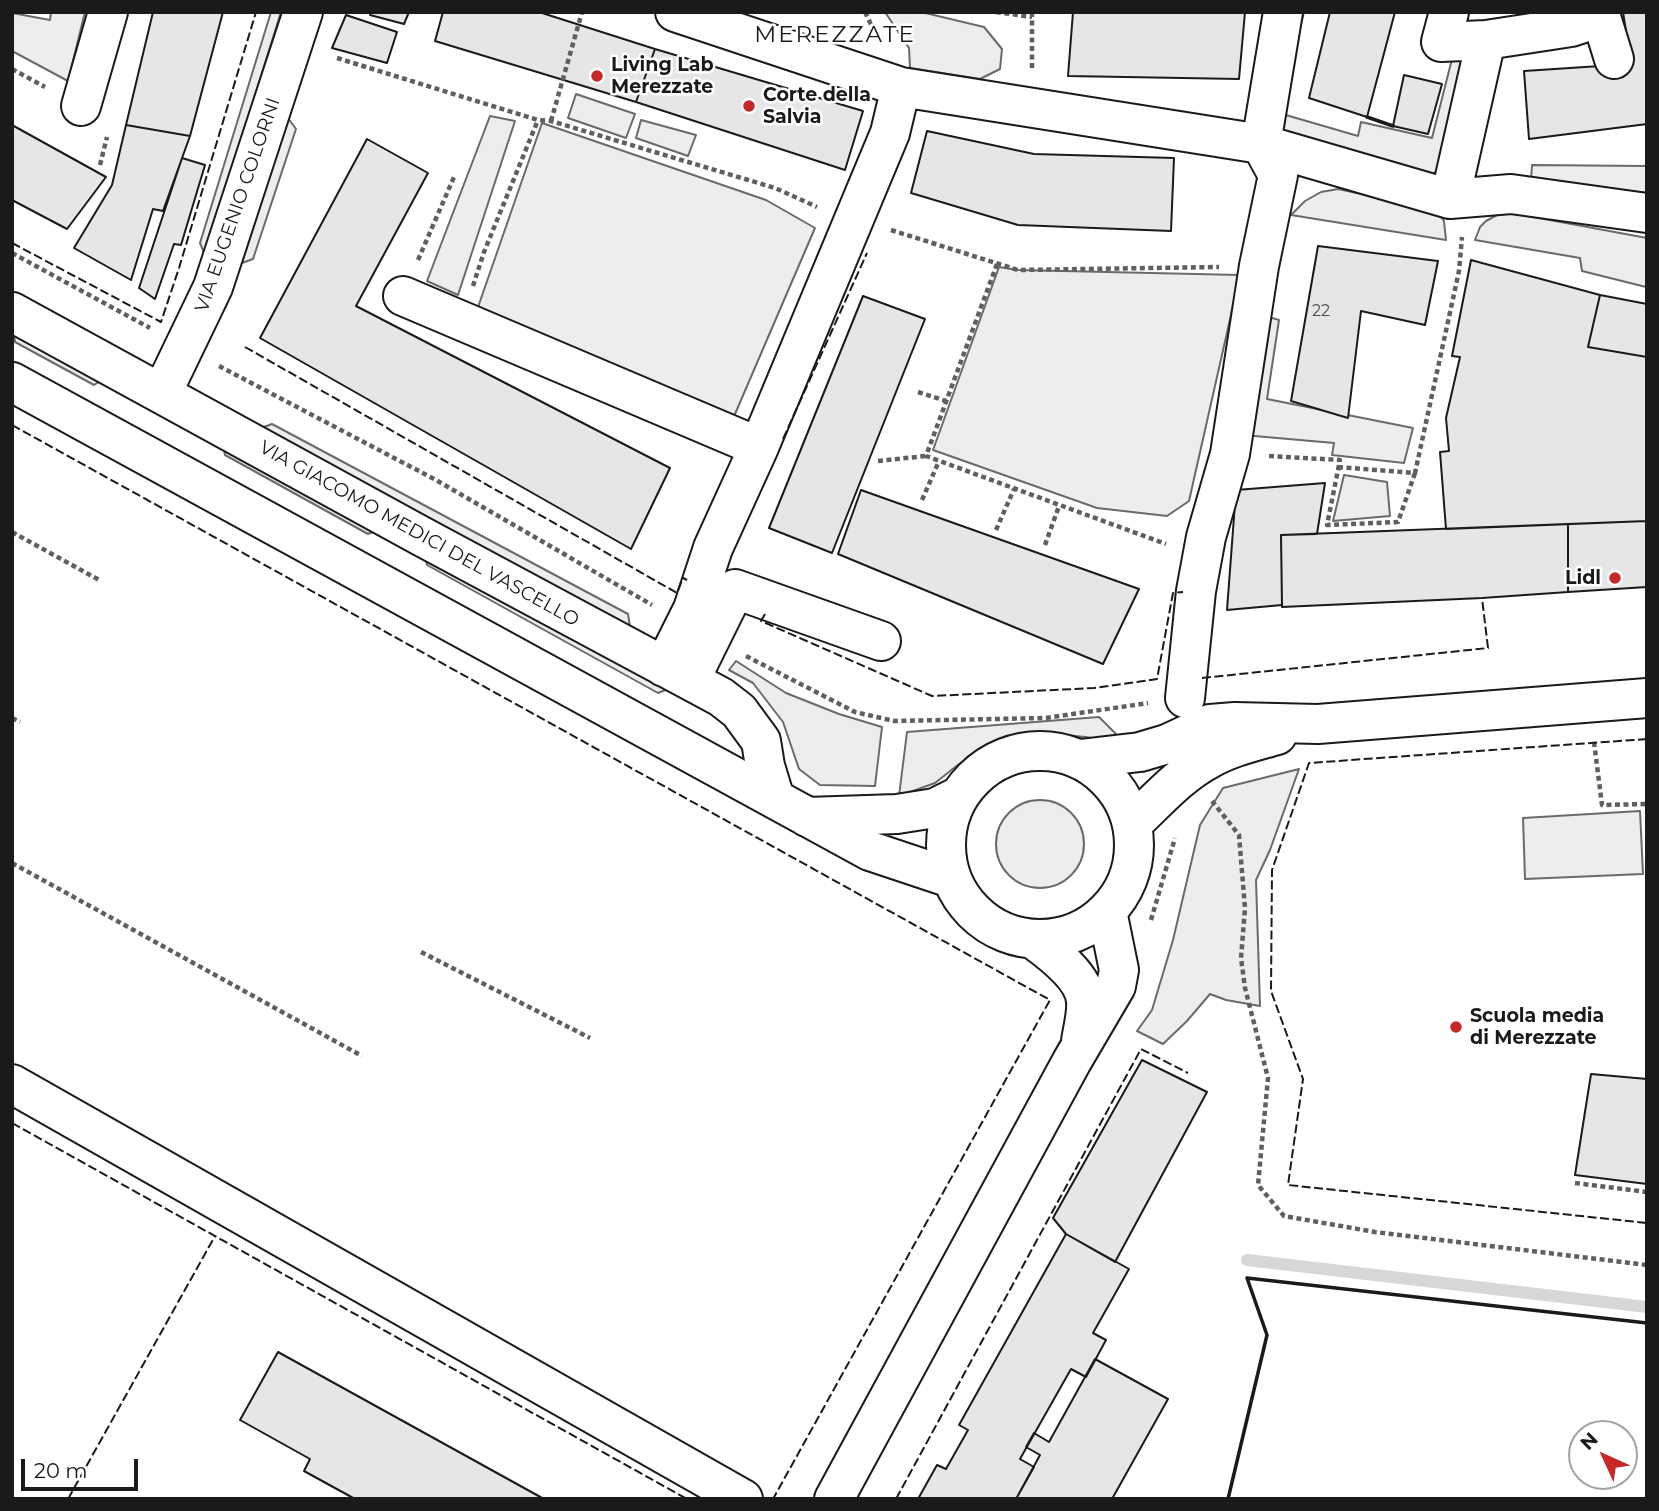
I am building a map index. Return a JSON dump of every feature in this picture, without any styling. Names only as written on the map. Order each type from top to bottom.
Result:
[{"type":"street","points":[[81,106],[108,12]]},
{"type":"street","name":"VIA EUGENIO COLORNI","points":[[162,393],[213,287],[303,12]]},
{"type":"street","points":[[675,12],[901,87],[1261,144],[1458,199],[1511,194],[1647,214]]},
{"type":"street","points":[[1185,698],[1196,591],[1206,537],[1230,453],[1259,266],[1278,175],[1261,144],[1283,12]]},
{"type":"street","points":[[1449,12],[1441,42],[1486,40],[1571,19],[1601,18],[1614,59]]},
{"type":"street","points":[[1458,199],[1486,40]]},
{"type":"street","points":[[698,631],[693,609],[713,548],[759,447],[890,133],[901,87]]},
{"type":"street","points":[[403,296],[759,447]]},
{"type":"street","name":"VIA GIACOMO MEDICI DEL VASCELLO","points":[[12,312],[721,697],[739,711],[761,741],[765,766],[791,808]]},
{"type":"street","points":[[12,382],[870,851],[951,878]]},
{"type":"street","points":[[677,673],[698,631],[735,589],[881,641]]},
{"type":"street","points":[[1080,759],[1140,752],[1167,744],[1210,724],[1318,724],[1647,698]]},
{"type":"street","points":[[1132,824],[1206,760],[1236,746],[1318,724]]},
{"type":"street","points":[[1053,751],[1080,759],[1100,771],[1113,784],[1126,804],[1132,824],[1134,853],[1131,872],[1121,893],[1107,911],[1074,933],[1056,938],[1033,939],[1005,933],[982,919],[961,897],[951,878],[946,839],[949,818],[959,796],[970,781],[994,762],[1017,753],[1053,751]]},
{"type":"street","points":[[791,808],[897,814],[935,808],[959,796]]},
{"type":"street","points":[[834,1499],[1080,1046],[1116,986],[1117,954],[1107,911]]},
{"type":"street","points":[[1033,939],[1070,971],[1086,1000],[1080,1046]]},
{"type":"street","points":[[12,1084],[743,1499]]},
{"type":"path","points":[[551,121],[582,12]]},
{"type":"path","points":[[996,12],[1032,15],[1032,106]]},
{"type":"path","points":[[337,58],[538,120],[551,121],[775,188],[853,218],[1018,270],[1259,266]]},
{"type":"path","points":[[461,321],[484,252],[538,120]]},
{"type":"path","points":[[403,296],[454,177]]},
{"type":"path","points":[[1230,453],[1340,460],[1327,525],[1398,522],[1415,473],[1460,271],[1458,199]]},
{"type":"path","points":[[12,253],[436,480],[698,631],[855,712],[894,721],[975,719]]},
{"type":"path","points":[[926,456],[997,264]]},
{"type":"path","points":[[918,392],[946,401]]},
{"type":"path","points":[[878,461],[926,456],[1174,548],[1206,537]]},
{"type":"path","points":[[922,500],[939,461]]},
{"type":"path","points":[[1338,467],[1415,473]]},
{"type":"path","points":[[996,530],[1014,489]]},
{"type":"path","points":[[1045,545],[1059,506]]},
{"type":"path","points":[[12,532],[101,581]]},
{"type":"path","points":[[12,718],[20,722]]},
{"type":"path","points":[[1594,743],[1602,805],[1647,804]]},
{"type":"path","points":[[1205,793],[1240,835],[1245,908],[1241,958],[1245,988],[1268,1079],[1258,1185],[1284,1216],[1375,1232],[1647,1265]]},
{"type":"path","points":[[1149,927],[1178,828]]},
{"type":"path","points":[[12,863],[362,1056]]},
{"type":"path","points":[[422,952],[590,1038]]},
{"type":"path","points":[[1574,1183],[1647,1192]]},
{"type":"shaded area","points":[[51,12],[85,12],[68,81],[12,51],[12,13],[50,20]]},
{"type":"shaded area","points":[[271,12],[281,12],[205,255],[200,243]]},
{"type":"shaded area","points":[[885,12],[921,12],[984,27],[1002,49],[1000,69],[980,79],[910,68],[909,48]]},
{"type":"shaded area","points":[[1298,12],[1304,12],[1279,113],[1358,136],[1361,122],[1432,138],[1453,55],[1471,55],[1460,130],[1448,168],[1426,176],[1285,136],[1278,129],[1274,116]]},
{"type":"shaded area","points":[[576,94],[635,114],[626,138],[568,118]]},
{"type":"shaded area","points":[[490,116],[515,121],[458,295],[427,281]]},
{"type":"shaded area","points":[[288,118],[296,129],[253,259],[242,263]]},
{"type":"shaded area","points":[[641,120],[696,135],[688,156],[636,138]]},
{"type":"shaded area","points":[[542,123],[766,200],[815,228],[732,421],[477,310]]},
{"type":"shaded area","points":[[1532,165],[1647,166],[1647,193],[1531,180]]},
{"type":"shaded area","points":[[1338,189],[1436,210],[1444,221],[1446,240],[1291,215],[1305,201],[1321,192]]},
{"type":"shaded area","points":[[1512,213],[1647,238],[1646,287],[1582,271],[1580,258],[1475,240],[1480,227],[1486,221],[1497,215]]},
{"type":"shaded area","points":[[999,267],[1018,270],[1240,275],[1189,501],[1167,516],[1097,508],[933,450]]},
{"type":"shaded area","points":[[1265,316],[1279,320],[1267,399],[1413,428],[1404,463],[1332,455],[1334,443],[1243,435]]},
{"type":"shaded area","points":[[12,321],[118,369],[94,385],[15,342]]},
{"type":"shaded area","points":[[219,424],[396,522],[368,534],[225,455]]},
{"type":"shaded area","points":[[272,424],[628,614],[631,633],[261,428]]},
{"type":"shaded area","points":[[1344,475],[1387,482],[1390,516],[1333,521]]},
{"type":"shaded area","points":[[421,536],[690,680],[658,693],[427,565]]},
{"type":"shaded area","points":[[736,661],[786,693],[839,714],[882,727],[875,786],[820,785],[799,769],[783,722],[753,683],[729,670]]},
{"type":"shaded area","points":[[1099,717],[1116,734],[1120,744],[1086,737],[1026,732],[996,741],[935,783],[899,796],[907,732]]},
{"type":"shaded area","points":[[1299,769],[1270,850],[1256,880],[1260,1006],[1226,1000],[1210,994],[1163,1044],[1137,1031],[1152,1010],[1173,940],[1200,825],[1223,788]]},
{"type":"shaded area","points":[[1040,800],[1057,804],[1071,813],[1080,827],[1084,844],[1080,861],[1071,875],[1057,884],[1040,888],[1023,884],[1009,875],[1000,861],[996,844],[1000,827],[1009,813],[1023,804]]},
{"type":"shaded area","points":[[1640,811],[1643,874],[1525,879],[1523,818]]},
{"type":"building","points":[[153,12],[223,12],[190,136],[126,125]]},
{"type":"building","points":[[371,12],[409,12],[404,24],[370,15]]},
{"type":"building","name":"Living Lab Merezzate","points":[[443,12],[539,12],[655,49],[636,102],[435,41]]},
{"type":"building","points":[[1073,12],[1245,12],[1239,79],[1068,76]]},
{"type":"building","points":[[1330,12],[1395,12],[1367,117],[1309,98]]},
{"type":"building","points":[[1623,12],[1647,12],[1647,124],[1529,139],[1524,71],[1631,64]]},
{"type":"building","points":[[346,15],[397,32],[387,63],[332,48]]},
{"type":"building","name":"Corte della Salvia","points":[[655,49],[863,111],[845,170],[636,102]]},
{"type":"building","points":[[1404,75],[1442,84],[1428,134],[1393,126]]},
{"type":"building","points":[[12,125],[106,177],[67,229],[12,200]]},
{"type":"building","points":[[126,125],[190,136],[163,211],[153,209],[131,280],[74,248],[112,185]]},
{"type":"building","points":[[927,131],[1034,154],[1174,158],[1171,231],[1018,225],[911,193]]},
{"type":"building","points":[[367,139],[428,173],[356,306],[670,468],[631,549],[260,338]]},
{"type":"building","points":[[182,158],[205,165],[181,245],[174,244],[155,299],[139,288]]},
{"type":"building","points":[[1318,246],[1438,261],[1425,325],[1361,311],[1348,418],[1291,401]]},
{"type":"building","points":[[1471,260],[1600,295],[1588,347],[1647,357],[1647,521],[1446,529],[1440,452],[1449,451],[1446,418],[1460,357],[1452,356]]},
{"type":"building","points":[[1600,295],[1647,304],[1647,357],[1588,347]]},
{"type":"building","points":[[863,296],[925,319],[832,553],[769,528]]},
{"type":"building","points":[[1325,483],[1317,534],[1281,535],[1282,605],[1227,610],[1236,490]]},
{"type":"building","points":[[861,490],[1139,589],[1103,664],[838,554]]},
{"type":"building","points":[[1647,521],[1647,587],[1568,592],[1568,524]]},
{"type":"building","points":[[1568,524],[1568,592],[1282,607],[1281,535]]},
{"type":"building","points":[[1142,1060],[1207,1092],[1115,1262],[1066,1234],[1053,1218]]},
{"type":"building","name":"Scuola media di Merezzate","points":[[1591,1074],[1647,1079],[1647,1184],[1575,1175]]},
{"type":"building","points":[[1066,1234],[1129,1269],[1093,1333],[1106,1340],[1086,1377],[1071,1369],[1020,1459],[1034,1467],[1016,1499],[918,1499],[937,1465],[946,1469],[968,1430],[959,1425]]},
{"type":"building","points":[[278,1352],[544,1499],[355,1499],[304,1471],[310,1459],[240,1420]]},
{"type":"building","points":[[1095,1359],[1168,1399],[1112,1499],[1016,1499],[1040,1455],[1026,1447],[1034,1433],[1049,1442]]},
{"type":"waterway","points":[[1247,1260],[1647,1307]]},
{"type":"fence","points":[[12,243],[161,322],[256,12]]},
{"type":"fence","points":[[783,439],[867,253]]},
{"type":"fence","points":[[245,347],[677,593],[683,578],[687,580]]},
{"type":"fence","points":[[12,425],[1050,1000],[773,1499]]},
{"type":"fence","points":[[765,614],[761,621],[932,696],[1094,688],[1157,679],[1173,593],[1183,592]]},
{"type":"fence","points":[[1202,678],[1488,648],[1482,598]]},
{"type":"fence","points":[[1647,739],[1309,763],[1272,870],[1271,991],[1303,1079],[1288,1185],[1647,1223]]},
{"type":"fence","points":[[896,1499],[1141,1049],[1188,1073]]},
{"type":"fence","points":[[12,1123],[687,1499]]},
{"type":"fence","points":[[68,1499],[215,1236]]},
{"type":"wall","points":[[1367,117],[1393,126]]},
{"type":"wall","points":[[1228,1499],[1267,1335],[1247,1278],[1647,1323]]},
{"type":"place","name":"Living Lab Merezzate","points":[[597,76]]},
{"type":"place","name":"Corte della Salvia","points":[[749,106]]},
{"type":"place","name":"Lidl","points":[[1615,578]]},
{"type":"place","name":"Scuola media di Merezzate","points":[[1456,1027]]},
{"type":"district","name":"MEREZZATE","points":[[835,35]]}]
